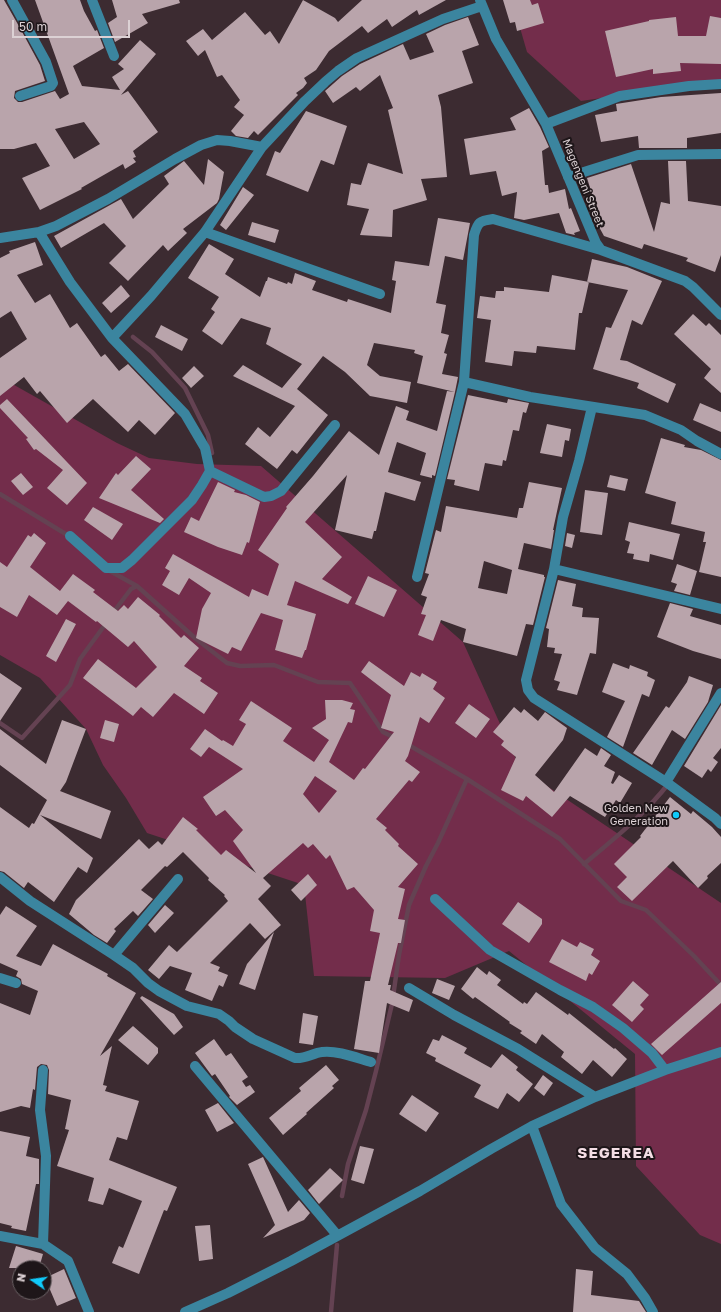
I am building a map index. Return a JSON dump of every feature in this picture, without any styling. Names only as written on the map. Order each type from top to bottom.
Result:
[{"type":"street","points":[[12,0],[46,62],[53,83],[51,86],[20,96]]},
{"type":"street","points":[[92,0],[114,56]]},
{"type":"street","points":[[112,338],[151,296],[205,232],[262,147],[304,101],[338,71],[357,58],[481,3]]},
{"type":"street","name":"Magengeni Street","points":[[481,3],[496,39],[546,124],[592,236],[601,250]]},
{"type":"street","points":[[546,124],[620,96],[689,86],[721,84]]},
{"type":"street","points":[[0,238],[39,232],[56,226],[201,145],[217,140],[262,147]]},
{"type":"street","points":[[568,177],[638,155],[721,154]]},
{"type":"street","points":[[417,577],[464,382],[474,235],[478,224],[482,220],[493,219],[601,250],[685,281],[721,315]]},
{"type":"street","points":[[39,232],[70,282],[112,338],[184,414],[205,448],[210,471],[192,500],[132,560],[122,568],[106,568],[70,536]]},
{"type":"street","points":[[205,232],[380,294]]},
{"type":"street","points":[[464,382],[530,397],[646,415],[681,430],[697,441],[721,454]]},
{"type":"street","points":[[592,407],[563,517],[554,569],[526,680],[528,690],[534,698],[666,782],[721,824]]},
{"type":"street","points":[[210,471],[264,497],[271,496],[281,491],[335,425]]},
{"type":"street","points":[[554,569],[721,609]]},
{"type":"street","points":[[666,782],[721,693]]},
{"type":"street","points":[[0,877],[30,902],[133,968],[148,983],[160,991],[187,1006],[218,1014],[253,1038],[295,1058],[301,1058],[321,1052],[330,1052],[371,1062]]},
{"type":"street","points":[[114,955],[178,879]]},
{"type":"street","points":[[435,899],[490,950],[593,1007],[623,1028],[652,1053],[665,1070]]},
{"type":"street","points":[[0,978],[16,983]]},
{"type":"street","points":[[409,988],[454,1015],[518,1049],[595,1097]]},
{"type":"street","points":[[185,1312],[228,1293],[263,1275],[420,1191],[532,1126],[595,1097],[665,1070],[721,1052]]},
{"type":"street","points":[[195,1066],[337,1235]]},
{"type":"street","points":[[43,1070],[40,1110],[46,1156],[43,1244]]},
{"type":"street","points":[[532,1126],[561,1204],[595,1248],[627,1274],[645,1298],[653,1312]]},
{"type":"street","points":[[0,1236],[43,1244],[68,1261],[89,1312]]},
{"type":"shaded area","points":[[512,0],[721,0],[721,85],[658,90],[581,101],[527,52]]},
{"type":"shaded area","points":[[0,377],[117,443],[149,458],[197,464],[261,466],[463,642],[520,768],[721,903],[721,1244],[700,1235],[636,1166],[635,1054],[509,951],[445,978],[314,976],[304,885],[147,833],[126,798],[103,765],[86,729],[40,678],[0,655]]},
{"type":"building","points":[[0,0],[4,0],[20,28],[40,65],[45,81],[15,91],[14,98],[18,102],[55,91],[60,99],[69,94],[35,0],[80,0],[95,31],[97,30],[104,48],[73,66],[82,86],[120,90],[112,77],[124,69],[118,64],[140,40],[156,54],[121,95],[128,91],[158,132],[133,151],[136,157],[133,158],[136,162],[125,169],[123,164],[81,188],[82,189],[40,210],[22,178],[50,166],[36,143],[14,149],[0,149]],"holes":[[[84,122],[100,144],[74,159],[55,129]]]},
{"type":"building","points":[[112,0],[179,0],[180,3],[142,14],[148,23],[115,42],[108,23],[117,17]]},
{"type":"building","points":[[303,0],[335,18],[338,22],[362,0],[446,0],[419,15],[417,10],[392,27],[387,19],[368,33],[362,26],[329,51],[316,70],[304,78],[307,83],[296,93],[298,95],[258,135],[254,131],[248,138],[236,136],[231,131],[244,115],[234,107],[240,100],[222,75],[217,77],[205,50],[198,56],[186,41],[203,29],[212,40],[245,12],[265,35],[270,31],[279,44]]},
{"type":"building","points":[[503,0],[530,0],[532,5],[538,3],[544,23],[517,31],[515,22],[510,23]]},
{"type":"building","points":[[710,16],[721,18],[721,64],[680,63],[681,71],[653,74],[653,69],[616,77],[605,31],[649,20],[676,17],[678,36],[706,36]]},
{"type":"building","points":[[468,17],[479,45],[462,51],[473,83],[438,95],[441,107],[447,177],[421,179],[427,200],[393,210],[392,237],[360,235],[369,209],[347,205],[351,183],[361,185],[368,163],[403,174],[388,110],[393,108],[380,75],[360,91],[356,87],[333,103],[325,91],[342,76],[360,64],[403,44],[410,60],[434,52],[426,34],[445,25]]},
{"type":"building","points":[[721,93],[721,133],[687,138],[687,148],[639,148],[638,136],[601,142],[595,115],[617,111],[616,104],[661,97]]},
{"type":"building","points":[[529,108],[549,147],[542,151],[545,185],[548,185],[549,193],[565,189],[569,209],[571,208],[580,231],[574,233],[575,235],[566,233],[559,213],[524,220],[514,218],[517,192],[502,196],[496,171],[470,175],[464,139],[516,130],[510,118]]},
{"type":"building","points":[[306,111],[347,126],[334,165],[321,160],[308,192],[266,175],[275,151],[280,153]]},
{"type":"building","points":[[208,159],[224,172],[217,203],[183,229],[187,233],[168,251],[163,245],[128,281],[109,263],[126,246],[104,223],[61,248],[54,236],[121,199],[133,219],[169,184],[164,176],[184,161],[204,185]]},
{"type":"building","points":[[668,161],[686,161],[688,201],[721,206],[721,255],[715,272],[686,261],[688,258],[644,244],[642,249],[604,236],[593,216],[598,213],[587,178],[631,164],[654,232],[661,202],[670,204]]},
{"type":"building","points":[[243,187],[254,195],[226,230],[220,225]]},
{"type":"building","points":[[438,218],[470,223],[463,260],[445,256],[436,303],[446,305],[441,333],[449,335],[444,353],[447,354],[442,374],[458,377],[455,392],[417,383],[423,356],[414,353],[415,350],[374,343],[367,365],[380,376],[411,382],[407,403],[370,396],[345,372],[323,356],[297,389],[328,415],[297,454],[292,450],[277,469],[245,444],[258,427],[270,437],[295,406],[233,376],[243,365],[282,388],[302,364],[266,344],[271,328],[241,318],[222,345],[202,331],[215,312],[211,309],[219,297],[188,278],[209,244],[234,259],[225,274],[260,297],[268,277],[287,284],[288,282],[292,284],[295,273],[316,281],[312,290],[347,302],[348,299],[391,313],[396,281],[392,280],[395,261],[429,266]]},
{"type":"building","points":[[252,222],[279,230],[275,243],[248,235]]},
{"type":"building","points":[[35,242],[43,265],[17,275],[35,303],[50,294],[70,328],[77,323],[101,357],[105,354],[119,371],[128,364],[175,413],[155,435],[139,420],[128,432],[93,399],[67,423],[40,391],[37,394],[24,377],[0,396],[0,358],[27,339],[11,311],[0,318],[0,258],[10,253],[9,251]]},
{"type":"building","points":[[592,259],[627,267],[662,281],[642,325],[632,320],[620,360],[627,361],[676,384],[668,403],[637,388],[639,383],[593,369],[606,327],[611,328],[628,290],[587,282]]},
{"type":"building","points":[[552,275],[589,282],[582,313],[579,313],[575,350],[537,346],[536,353],[514,351],[512,366],[485,362],[491,320],[477,318],[480,296],[495,298],[496,291],[504,291],[504,287],[549,292]]},
{"type":"building","points":[[121,285],[130,296],[111,313],[102,303]]},
{"type":"building","points":[[693,314],[706,326],[709,323],[721,335],[721,393],[704,378],[711,369],[674,334]]},
{"type":"building","points":[[161,325],[188,339],[182,351],[155,337]]},
{"type":"building","points":[[194,366],[204,376],[191,388],[182,378]]},
{"type":"building","points":[[447,391],[455,392],[435,476],[432,475],[432,478],[420,475],[426,453],[397,442],[388,472],[421,482],[415,501],[385,492],[376,531],[374,531],[372,539],[335,530],[347,475],[305,522],[342,557],[322,579],[352,597],[348,604],[295,581],[287,605],[316,614],[306,650],[302,658],[275,650],[283,620],[261,613],[241,651],[232,647],[228,654],[196,638],[202,609],[211,593],[189,578],[179,595],[162,585],[170,571],[165,568],[173,554],[249,597],[252,589],[268,596],[279,564],[258,550],[287,508],[286,507],[349,431],[379,455],[396,406],[409,411],[406,420],[437,431]]},
{"type":"building","points":[[468,395],[507,403],[508,399],[529,403],[526,413],[523,412],[519,431],[513,430],[506,461],[503,460],[502,466],[485,463],[479,491],[454,485],[455,480],[447,479]]},
{"type":"building","points":[[7,399],[87,483],[67,505],[47,488],[63,470],[36,449],[34,450],[26,439],[28,438],[0,408],[0,405]]},
{"type":"building","points":[[700,403],[721,412],[721,432],[693,420]]},
{"type":"building","points":[[547,424],[571,429],[569,441],[565,440],[562,457],[540,453]]},
{"type":"building","points":[[661,438],[685,445],[684,447],[701,450],[721,460],[721,577],[699,572],[706,542],[703,542],[705,532],[671,524],[676,502],[645,493]]},
{"type":"building","points":[[136,456],[151,469],[131,490],[164,519],[160,523],[99,498],[116,473],[118,475]]},
{"type":"building","points":[[21,473],[33,487],[23,495],[11,481]]},
{"type":"building","points":[[610,475],[628,479],[625,491],[607,487]]},
{"type":"building","points":[[218,482],[235,490],[234,492],[246,495],[260,502],[249,543],[247,542],[242,555],[218,547],[184,532],[191,517],[199,521]]},
{"type":"building","points":[[529,482],[562,488],[553,530],[551,549],[524,543],[518,569],[544,575],[545,577],[533,625],[526,624],[517,656],[463,642],[466,629],[441,620],[433,641],[418,635],[426,615],[421,614],[427,597],[421,595],[429,574],[425,573],[436,530],[441,532],[446,506],[517,518],[519,508],[523,508]],"holes":[[[484,561],[512,570],[507,594],[478,588]]]},
{"type":"building","points":[[585,490],[608,493],[602,535],[580,532]]},
{"type":"building","points":[[93,507],[123,524],[112,540],[84,520]]},
{"type":"building","points":[[629,522],[680,534],[673,560],[650,554],[649,562],[633,559],[634,554],[627,553],[630,542],[625,540]]},
{"type":"building","points":[[34,533],[46,543],[30,567],[60,591],[73,574],[95,590],[93,592],[118,611],[124,605],[128,609],[138,597],[160,615],[159,616],[181,638],[184,635],[199,648],[184,666],[202,678],[200,681],[218,693],[204,714],[174,693],[153,717],[141,707],[133,716],[83,678],[98,659],[136,688],[157,667],[134,641],[128,647],[97,621],[96,622],[68,601],[57,615],[29,595],[17,617],[0,607],[0,562],[7,567],[28,535],[31,537]]},
{"type":"building","points":[[567,533],[575,535],[572,548],[565,546]]},
{"type":"building","points":[[677,564],[697,571],[690,595],[674,591],[677,584],[671,582]]},
{"type":"building","points":[[368,576],[397,590],[384,617],[355,604]]},
{"type":"building","points":[[558,580],[576,584],[572,606],[583,608],[582,617],[599,618],[596,654],[590,653],[577,695],[557,690],[560,682],[554,680],[562,654],[554,653],[555,648],[547,647],[549,629],[546,628]]},
{"type":"building","points":[[670,603],[693,609],[690,616],[721,625],[721,659],[693,651],[657,637]]},
{"type":"building","points":[[66,619],[76,624],[56,662],[46,656]]},
{"type":"building","points":[[369,661],[404,686],[411,672],[420,677],[422,673],[437,682],[433,689],[445,698],[429,723],[420,717],[408,756],[405,761],[420,772],[412,782],[409,780],[376,819],[387,828],[385,830],[399,844],[398,846],[418,864],[398,887],[405,889],[398,919],[405,920],[401,943],[398,943],[388,985],[391,985],[390,990],[413,1000],[409,1012],[387,1003],[379,1053],[354,1049],[365,981],[370,981],[380,933],[370,931],[374,910],[354,887],[347,890],[330,855],[326,859],[313,844],[308,848],[303,843],[263,878],[271,886],[258,899],[281,925],[265,939],[250,923],[210,963],[220,967],[218,971],[228,975],[223,987],[219,985],[212,1001],[185,990],[192,973],[170,966],[159,979],[148,970],[169,945],[177,952],[228,901],[224,896],[225,895],[208,880],[209,878],[183,852],[167,867],[165,866],[141,890],[153,899],[138,916],[133,911],[114,929],[116,931],[107,943],[94,935],[69,914],[76,900],[139,839],[149,849],[158,841],[162,845],[183,817],[198,829],[196,830],[221,855],[226,850],[256,873],[233,841],[243,830],[225,810],[216,816],[203,797],[243,769],[209,747],[201,757],[190,749],[205,729],[222,741],[223,740],[233,746],[246,724],[239,720],[251,701],[292,728],[283,741],[314,762],[329,740],[312,728],[326,719],[325,700],[342,700],[353,703],[350,709],[355,710],[352,723],[348,722],[329,762],[354,780],[363,768],[365,769],[394,732],[381,728],[391,695],[361,672]],"holes":[[[315,776],[337,791],[319,813],[303,794]]]},
{"type":"building","points":[[613,663],[629,669],[630,665],[648,672],[647,676],[655,680],[649,697],[642,694],[623,747],[607,737],[625,701],[602,692]]},
{"type":"building","points":[[0,673],[22,688],[0,721]]},
{"type":"building","points":[[689,676],[713,685],[708,702],[685,739],[672,730],[652,765],[633,753],[666,706],[669,708],[687,682]]},
{"type":"building","points":[[469,704],[490,719],[476,738],[455,723]]},
{"type":"building","points":[[721,705],[721,748],[713,758],[718,762],[711,772],[708,769],[702,778],[684,766]]},
{"type":"building","points":[[514,707],[521,713],[524,709],[538,721],[545,712],[567,728],[563,740],[535,775],[554,792],[585,748],[597,756],[601,748],[611,755],[604,766],[615,772],[611,783],[613,784],[619,775],[632,783],[620,803],[616,800],[605,817],[570,796],[552,817],[526,796],[523,801],[501,790],[516,757],[501,745],[504,741],[493,732]]},
{"type":"building","points":[[62,720],[86,729],[66,782],[60,791],[111,811],[101,839],[40,815],[93,858],[87,873],[78,867],[54,902],[28,882],[24,888],[4,872],[0,871],[0,807],[29,828],[32,823],[34,824],[47,800],[0,765],[0,729],[46,764]]},
{"type":"building","points":[[105,720],[119,724],[114,742],[100,738]]},
{"type":"building","points":[[670,797],[691,814],[693,811],[712,827],[721,837],[721,863],[707,876],[708,878],[698,888],[673,861],[632,901],[617,887],[627,877],[614,864],[641,837],[640,836]]},
{"type":"building","points":[[308,874],[317,885],[301,901],[291,890]]},
{"type":"building","points":[[518,902],[542,919],[542,924],[529,943],[502,924]]},
{"type":"building","points":[[165,905],[174,913],[155,933],[148,925]]},
{"type":"building","points":[[6,906],[37,926],[16,956],[41,966],[53,944],[108,974],[107,976],[136,993],[100,1056],[112,1046],[103,1085],[107,1086],[105,1091],[139,1101],[127,1140],[117,1137],[109,1160],[177,1187],[167,1211],[164,1210],[139,1274],[112,1263],[119,1246],[123,1248],[142,1201],[109,1188],[103,1205],[88,1201],[94,1178],[57,1166],[69,1130],[65,1129],[71,1100],[48,1094],[49,1070],[47,1065],[41,1064],[37,1067],[35,1090],[33,1089],[30,1108],[21,1106],[0,1112],[0,1003],[30,1015],[38,991],[22,984],[21,979],[16,976],[18,971],[0,963],[0,915]]},
{"type":"building","points":[[274,932],[255,990],[239,984],[247,964]]},
{"type":"building","points":[[562,939],[577,947],[580,942],[594,949],[591,955],[600,961],[592,975],[589,973],[586,981],[549,962]]},
{"type":"building","points":[[477,967],[487,975],[489,971],[501,980],[497,985],[523,1004],[524,1002],[527,1004],[536,992],[568,1015],[569,1013],[627,1059],[612,1077],[593,1060],[582,1074],[561,1057],[564,1052],[542,1034],[536,1044],[520,1033],[522,1031],[509,1023],[510,1022],[475,997],[473,999],[461,989]]},
{"type":"building","points":[[437,979],[455,986],[449,1000],[432,993]]},
{"type":"building","points":[[633,981],[649,995],[640,1005],[644,1009],[632,1022],[612,1005]]},
{"type":"building","points":[[721,982],[721,1003],[662,1055],[651,1044]]},
{"type":"building","points":[[142,996],[174,1014],[183,1027],[174,1035],[140,998]]},
{"type":"building","points":[[303,1013],[318,1016],[313,1045],[299,1043]]},
{"type":"building","points":[[133,1026],[158,1048],[158,1053],[148,1065],[118,1040]]},
{"type":"building","points":[[442,1035],[467,1048],[464,1053],[491,1068],[502,1054],[518,1067],[516,1070],[533,1084],[519,1102],[507,1093],[498,1109],[474,1097],[481,1085],[435,1061],[436,1058],[426,1053],[433,1039],[439,1041]]},
{"type":"building","points":[[214,1039],[226,1056],[231,1053],[248,1077],[242,1081],[246,1087],[250,1085],[255,1092],[237,1105],[229,1097],[230,1096],[215,1074],[212,1076],[195,1053]]},
{"type":"building","points":[[326,1065],[339,1080],[332,1086],[334,1088],[283,1135],[269,1118],[301,1091],[299,1088]]},
{"type":"building","points":[[543,1075],[553,1083],[544,1096],[534,1088]]},
{"type":"building","points":[[412,1095],[439,1113],[426,1132],[399,1114]]},
{"type":"building","points":[[218,1103],[234,1123],[217,1132],[205,1110]]},
{"type":"building","points":[[0,1131],[30,1137],[26,1156],[39,1159],[39,1184],[36,1184],[26,1231],[11,1228],[12,1226],[0,1223]]},
{"type":"building","points":[[360,1146],[374,1149],[364,1184],[351,1180]]},
{"type":"building","points":[[263,1157],[288,1212],[299,1200],[310,1213],[304,1220],[263,1238],[275,1225],[248,1164]]},
{"type":"building","points":[[330,1168],[343,1180],[319,1204],[308,1190]]},
{"type":"building","points":[[210,1225],[213,1259],[199,1261],[195,1226]]},
{"type":"building","points":[[16,1246],[43,1254],[41,1260],[12,1260],[12,1268],[9,1268]]},
{"type":"building","points":[[64,1269],[76,1298],[57,1306],[52,1294],[52,1275]]},
{"type":"building","points":[[576,1269],[593,1271],[591,1295],[639,1301],[646,1312],[573,1312]]},
{"type":"waterway","points":[[133,337],[152,352],[185,388],[208,435],[212,453]]},
{"type":"waterway","points":[[0,494],[69,536]]},
{"type":"waterway","points":[[108,570],[137,586],[195,638],[227,663],[240,666],[274,665],[318,682],[350,683],[383,732],[395,738]]},
{"type":"waterway","points":[[112,614],[131,589],[137,586]]},
{"type":"waterway","points":[[0,723],[22,738],[70,685],[80,659],[107,622]]},
{"type":"waterway","points":[[342,1196],[348,1164],[366,1110],[392,1004],[399,955],[409,905],[467,779],[407,744]]},
{"type":"waterway","points":[[467,779],[560,839],[621,901],[646,910],[694,956],[721,985]]},
{"type":"waterway","points":[[584,864],[618,836],[639,816],[669,783]]},
{"type":"waterway","points":[[331,1312],[337,1245]]},
{"type":"place","name":"Golden New Generation","points":[[676,815]]},
{"type":"district","name":"SEGEREA","points":[[616,1153]]}]
